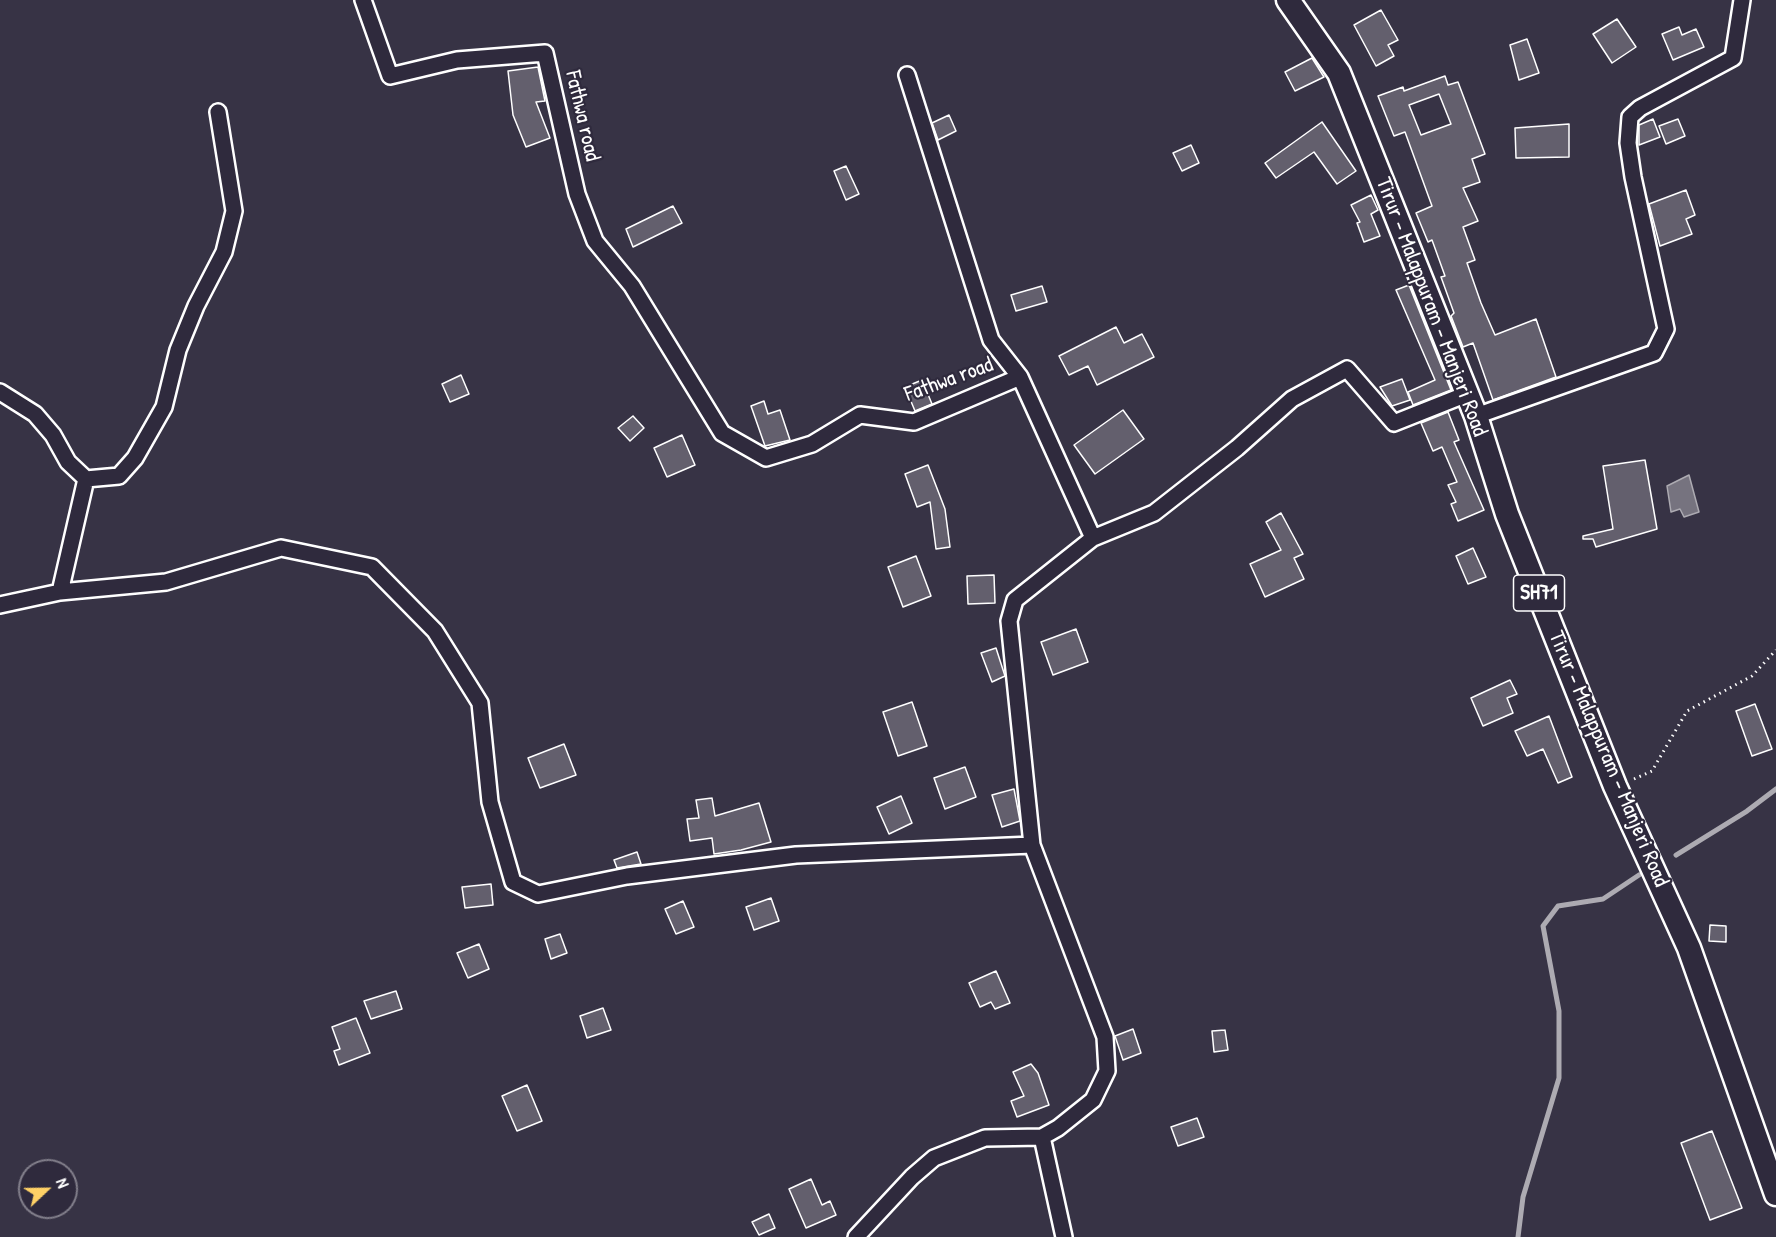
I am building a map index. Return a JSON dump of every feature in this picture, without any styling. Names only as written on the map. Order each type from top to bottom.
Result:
[{"type":"main road","name":"Tirur - Malappuram - Manjeri Road","points":[[1288,0],[1339,73],[1467,393],[1507,514],[1615,786],[1689,948],[1776,1194]]},
{"type":"street","name":"Fathwa road","points":[[363,0],[390,76],[457,60],[545,53],[577,194],[595,241],[632,286],[722,433],[766,458],[812,444],[860,415],[914,422],[1020,377],[1093,538]]},
{"type":"street","points":[[1476,417],[1654,353],[1666,329],[1633,177],[1628,143],[1630,117],[1641,108],[1733,58],[1742,0]]},
{"type":"street","points":[[907,75],[990,340],[1020,377]]},
{"type":"street","points":[[0,392],[35,414],[53,435],[68,462],[86,479],[118,477],[135,458],[164,407],[178,351],[196,306],[224,252],[234,211],[218,112]]},
{"type":"street","points":[[856,1237],[912,1177],[934,1158],[986,1138],[1042,1137],[1058,1128],[1093,1100],[1107,1071],[1105,1037],[1032,844],[1009,621],[1015,600],[1093,538],[1154,513],[1237,448],[1292,399],[1347,369],[1394,423],[1467,393]]},
{"type":"street","points":[[60,592],[86,479]]},
{"type":"street","points":[[0,605],[60,592],[165,582],[281,548],[372,567],[435,632],[480,703],[490,802],[513,882],[538,894],[627,876],[796,855],[1032,844]]},
{"type":"street","points":[[1042,1137],[1064,1237]]},
{"type":"path","points":[[1615,786],[1653,771],[1687,711],[1752,676],[1776,650]]},
{"type":"shaded area","points":[[1689,475],[1699,512],[1684,517],[1680,509],[1671,512],[1667,486]]},
{"type":"building","points":[[1381,10],[1398,40],[1388,45],[1394,56],[1376,66],[1354,25]]},
{"type":"building","points":[[1617,19],[1636,47],[1612,63],[1593,34]]},
{"type":"building","points":[[1679,27],[1682,35],[1696,29],[1704,47],[1673,60],[1662,34]]},
{"type":"building","points":[[1527,39],[1539,73],[1519,80],[1510,45]]},
{"type":"building","points":[[1312,58],[1324,77],[1295,91],[1285,72]]},
{"type":"building","points":[[538,67],[545,101],[536,102],[550,138],[526,147],[513,115],[508,71]]},
{"type":"building","points":[[1445,76],[1448,85],[1458,82],[1485,154],[1472,159],[1480,182],[1463,188],[1478,221],[1463,227],[1475,260],[1467,263],[1495,335],[1536,319],[1556,377],[1493,400],[1473,343],[1463,347],[1451,316],[1454,313],[1441,277],[1445,276],[1432,240],[1428,242],[1416,213],[1432,206],[1405,132],[1394,136],[1378,96],[1403,87],[1404,91]],"holes":[[[1439,94],[1451,124],[1421,135],[1409,105]]]},
{"type":"building","points":[[949,115],[956,131],[938,140],[932,123]]},
{"type":"building","points":[[1653,119],[1660,137],[1639,145],[1639,125]]},
{"type":"building","points":[[1678,119],[1685,136],[1666,144],[1659,126]]},
{"type":"building","points":[[1322,122],[1356,171],[1337,184],[1314,152],[1276,178],[1265,163]]},
{"type":"building","points":[[1569,124],[1569,157],[1516,158],[1515,128]]},
{"type":"building","points":[[1191,145],[1199,163],[1182,171],[1173,153]]},
{"type":"building","points":[[846,166],[859,194],[846,200],[834,171]]},
{"type":"building","points":[[1686,190],[1695,215],[1686,219],[1692,234],[1660,246],[1649,204]]},
{"type":"building","points":[[1371,195],[1378,210],[1371,214],[1380,236],[1364,242],[1357,223],[1360,222],[1351,205]]},
{"type":"building","points":[[673,206],[682,223],[633,247],[626,229]]},
{"type":"building","points":[[1409,285],[1451,390],[1413,405],[1408,392],[1435,380],[1396,290]]},
{"type":"building","points":[[1042,286],[1047,302],[1016,311],[1011,295]]},
{"type":"building","points":[[1116,327],[1124,343],[1142,334],[1154,357],[1097,385],[1088,366],[1069,375],[1059,356]]},
{"type":"building","points":[[461,375],[469,394],[450,402],[442,384]]},
{"type":"building","points":[[1402,379],[1410,400],[1392,406],[1380,387]]},
{"type":"building","points":[[922,380],[932,404],[915,411],[905,387]]},
{"type":"building","points":[[764,401],[768,414],[780,410],[790,440],[765,446],[751,406]]},
{"type":"building","points":[[1123,410],[1144,439],[1095,474],[1074,445]]},
{"type":"building","points":[[1448,412],[1459,440],[1454,442],[1484,510],[1458,521],[1451,504],[1456,502],[1448,485],[1457,482],[1442,447],[1433,451],[1421,423]]},
{"type":"building","points":[[633,416],[644,428],[630,441],[618,428]]},
{"type":"building","points":[[682,435],[695,465],[667,477],[654,448]]},
{"type":"building","points":[[1645,460],[1657,529],[1596,547],[1593,539],[1583,539],[1583,536],[1613,529],[1603,466]]},
{"type":"building","points":[[928,465],[945,509],[950,547],[936,549],[930,502],[917,507],[905,474]]},
{"type":"building","points":[[1281,513],[1303,554],[1294,558],[1304,579],[1265,597],[1250,564],[1281,550],[1266,522]]},
{"type":"building","points":[[1473,548],[1486,577],[1468,584],[1456,556]]},
{"type":"building","points":[[916,556],[931,596],[903,607],[888,567]]},
{"type":"building","points":[[994,575],[995,603],[968,604],[967,576]]},
{"type":"building","points":[[1076,629],[1088,662],[1053,675],[1041,642]]},
{"type":"building","points":[[996,648],[1005,676],[992,682],[981,653]]},
{"type":"building","points":[[1510,680],[1517,694],[1507,698],[1513,713],[1483,726],[1471,698]]},
{"type":"building","points":[[912,702],[927,746],[898,756],[883,712]]},
{"type":"building","points":[[1755,704],[1772,749],[1752,756],[1736,711]]},
{"type":"building","points":[[1549,716],[1572,777],[1558,783],[1543,749],[1527,756],[1515,731]]},
{"type":"building","points":[[564,744],[576,775],[540,788],[528,758]]},
{"type":"building","points":[[965,767],[976,797],[945,809],[934,778]]},
{"type":"building","points":[[1014,789],[1020,821],[1002,827],[992,795]]},
{"type":"building","points":[[901,796],[912,823],[889,834],[877,807]]},
{"type":"building","points":[[712,798],[715,816],[759,803],[771,842],[714,854],[712,838],[690,841],[687,819],[699,818],[696,800]]},
{"type":"building","points":[[637,852],[641,864],[617,868],[614,860]]},
{"type":"building","points":[[491,884],[493,905],[465,908],[462,887]]},
{"type":"building","points":[[771,898],[779,921],[754,930],[746,907]]},
{"type":"building","points":[[683,901],[694,927],[676,934],[665,909]]},
{"type":"building","points":[[1710,925],[1726,926],[1726,942],[1709,941]]},
{"type":"building","points":[[560,934],[567,953],[551,959],[545,939]]},
{"type":"building","points":[[479,944],[489,969],[468,978],[457,953]]},
{"type":"building","points":[[996,971],[1010,1003],[995,1009],[991,1002],[980,1007],[969,983]]},
{"type":"building","points":[[396,991],[402,1009],[371,1019],[364,1001]]},
{"type":"building","points":[[603,1008],[611,1030],[587,1038],[580,1016]]},
{"type":"building","points":[[356,1018],[370,1053],[339,1065],[334,1051],[340,1049],[332,1027]]},
{"type":"building","points":[[1133,1029],[1141,1053],[1123,1060],[1115,1036]]},
{"type":"building","points":[[1225,1030],[1228,1050],[1214,1052],[1212,1031]]},
{"type":"building","points":[[1031,1064],[1038,1073],[1049,1105],[1017,1117],[1011,1101],[1024,1096],[1013,1072]]},
{"type":"building","points":[[527,1085],[542,1121],[517,1131],[502,1096]]},
{"type":"building","points":[[1197,1118],[1204,1137],[1178,1146],[1171,1127]]},
{"type":"building","points":[[1712,1131],[1742,1208],[1710,1220],[1681,1143]]},
{"type":"building","points":[[811,1179],[822,1205],[830,1201],[836,1215],[806,1228],[789,1189]]},
{"type":"building","points":[[769,1214],[775,1228],[759,1235],[752,1222]]},
{"type":"waterway","points":[[1676,855],[1747,811],[1776,789]]},
{"type":"waterway","points":[[1518,1237],[1523,1197],[1559,1078],[1559,1011],[1543,926],[1558,906],[1603,899],[1639,875]]}]
